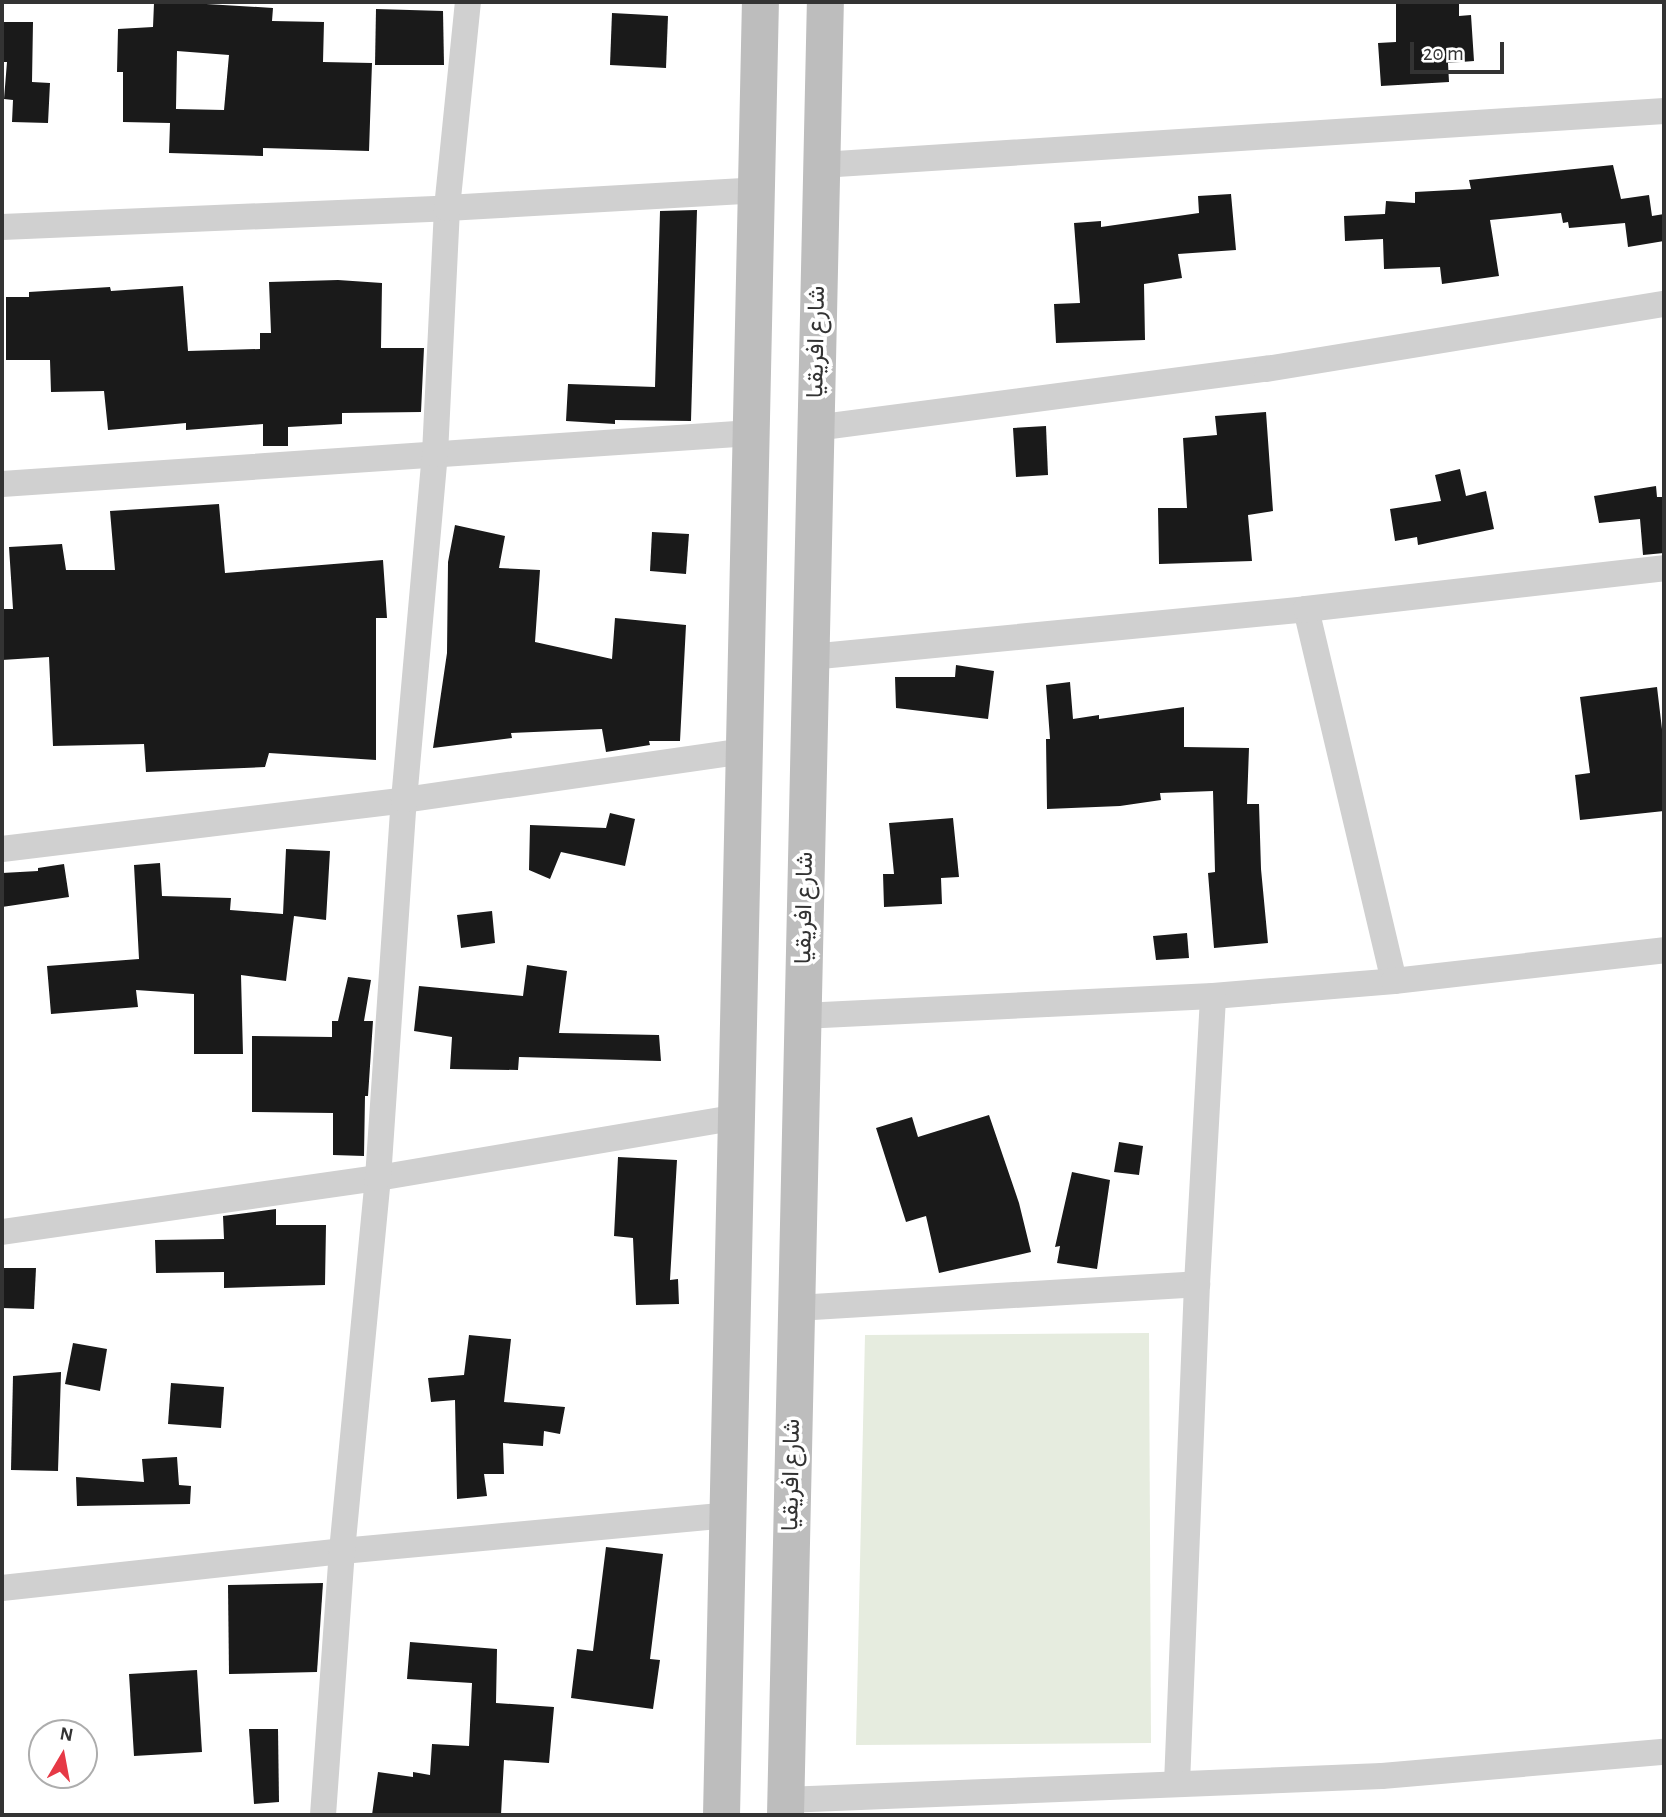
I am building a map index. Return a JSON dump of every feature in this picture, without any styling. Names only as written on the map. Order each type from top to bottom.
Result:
[{"type":"street","points":[[323,1815],[342,1551],[378,1178],[404,800],[435,454],[447,208],[468,2]]},
{"type":"street","points":[[722,1815],[760,2]]},
{"type":"street","name":"شارع افريقيا","points":[[785,1808],[825,2]]},
{"type":"street","points":[[821,165],[1664,111]]},
{"type":"street","points":[[2,227],[447,208],[756,190]]},
{"type":"street","points":[[815,428],[1266,369],[1664,304]]},
{"type":"street","points":[[2,484],[751,433]]},
{"type":"street","points":[[810,657],[1306,609],[1664,568]]},
{"type":"street","points":[[1306,609],[1394,981]]},
{"type":"street","points":[[2,849],[404,800],[745,751]]},
{"type":"street","points":[[802,1016],[1213,996],[1394,981],[1664,950]]},
{"type":"street","points":[[1177,1784],[1197,1283],[1213,996]]},
{"type":"street","points":[[2,1232],[378,1178],[737,1117]]},
{"type":"street","points":[[796,1308],[1197,1283]]},
{"type":"street","points":[[2,1588],[342,1551],[728,1515]]},
{"type":"street","points":[[785,1808],[1177,1784],[1382,1776],[1664,1752]]},
{"type":"shaded area","points":[[1149,1333],[1151,1743],[856,1745],[865,1335]]},
{"type":"building","points":[[1396,2],[1459,2],[1459,16],[1471,15],[1474,61],[1448,63],[1449,82],[1381,86],[1378,43],[1396,42]]},
{"type":"building","points":[[154,3],[273,8],[272,21],[324,22],[323,62],[372,63],[369,151],[263,148],[263,156],[169,153],[170,123],[123,122],[123,72],[117,72],[118,29],[153,27]],"holes":[[[177,51],[229,55],[224,110],[176,109]]]},
{"type":"building","points":[[376,9],[443,11],[444,65],[375,65]]},
{"type":"building","points":[[612,13],[668,16],[666,68],[610,65]]},
{"type":"building","points":[[2,22],[33,22],[32,82],[50,83],[48,123],[12,122],[13,100],[4,99],[7,62],[2,62]]},
{"type":"building","points":[[1613,165],[1621,199],[1649,195],[1652,216],[1664,214],[1664,241],[1628,247],[1625,223],[1569,228],[1568,222],[1563,223],[1561,213],[1490,220],[1499,276],[1442,284],[1440,267],[1384,269],[1383,239],[1345,241],[1344,216],[1385,214],[1386,201],[1415,203],[1415,192],[1471,189],[1469,180]]},
{"type":"building","points":[[1231,194],[1236,250],[1178,254],[1182,278],[1144,284],[1145,340],[1056,343],[1054,304],[1080,303],[1074,223],[1101,221],[1101,227],[1199,213],[1198,196]]},
{"type":"building","points":[[697,210],[691,421],[615,420],[615,424],[566,421],[568,384],[655,387],[660,211]]},
{"type":"building","points":[[338,280],[382,283],[381,348],[424,348],[421,412],[342,413],[342,424],[288,427],[288,446],[263,446],[263,424],[186,430],[186,423],[108,430],[104,391],[51,392],[50,360],[6,360],[6,297],[29,297],[29,292],[110,287],[111,291],[183,286],[188,351],[260,349],[260,333],[271,333],[269,282]]},
{"type":"building","points":[[1266,412],[1273,511],[1248,515],[1252,561],[1159,564],[1158,508],[1187,508],[1183,438],[1217,435],[1215,416]]},
{"type":"building","points":[[1046,426],[1048,475],[1016,477],[1013,428]]},
{"type":"building","points":[[1460,469],[1466,496],[1486,491],[1494,529],[1418,545],[1417,537],[1395,541],[1390,509],[1441,501],[1435,475]]},
{"type":"building","points":[[1656,486],[1657,497],[1664,497],[1664,553],[1643,555],[1640,519],[1599,523],[1594,496]]},
{"type":"building","points":[[219,504],[225,573],[383,560],[387,618],[376,618],[376,760],[269,753],[265,767],[146,772],[144,744],[53,746],[49,657],[2,660],[2,609],[13,609],[9,547],[62,544],[66,570],[115,570],[110,511]]},
{"type":"building","points":[[455,525],[505,536],[499,568],[540,570],[535,642],[612,659],[615,618],[686,625],[680,741],[649,741],[650,745],[606,752],[602,729],[511,733],[512,738],[433,748],[447,653],[448,562]]},
{"type":"building","points":[[652,532],[689,534],[686,574],[650,571]]},
{"type":"building","points":[[956,665],[994,671],[988,719],[896,708],[895,677],[955,677]]},
{"type":"building","points":[[1070,682],[1073,719],[1099,715],[1099,719],[1184,707],[1184,747],[1249,748],[1247,804],[1259,804],[1261,869],[1268,943],[1214,948],[1208,873],[1215,872],[1213,791],[1160,793],[1161,800],[1120,806],[1047,809],[1046,739],[1050,739],[1046,685]]},
{"type":"building","points":[[1657,687],[1664,746],[1664,811],[1580,820],[1575,775],[1590,773],[1580,697]]},
{"type":"building","points":[[610,813],[635,819],[625,866],[561,852],[550,879],[529,870],[530,825],[606,828]]},
{"type":"building","points":[[953,818],[959,877],[941,878],[942,904],[884,907],[883,874],[894,874],[889,823]]},
{"type":"building","points":[[286,849],[330,851],[326,920],[294,916],[286,981],[241,975],[243,1054],[194,1054],[194,994],[136,990],[138,1007],[51,1014],[47,966],[139,959],[134,865],[160,863],[162,896],[231,898],[230,910],[283,914]]},
{"type":"building","points":[[64,864],[69,897],[2,907],[2,873],[38,871],[38,868]]},
{"type":"building","points":[[492,911],[495,943],[461,948],[457,915]]},
{"type":"building","points":[[1187,933],[1189,958],[1156,960],[1153,936]]},
{"type":"building","points":[[527,965],[567,971],[559,1033],[659,1035],[661,1061],[519,1057],[518,1070],[450,1069],[452,1037],[414,1031],[419,986],[523,996]]},
{"type":"building","points":[[348,977],[371,980],[364,1021],[373,1021],[368,1096],[365,1096],[364,1156],[333,1155],[333,1113],[252,1112],[252,1036],[332,1037],[332,1021],[338,1021]]},
{"type":"building","points":[[989,1115],[1019,1203],[1031,1252],[939,1273],[926,1216],[906,1222],[876,1128],[912,1117],[918,1137]]},
{"type":"building","points":[[1119,1142],[1143,1146],[1139,1175],[1114,1172]]},
{"type":"building","points":[[618,1157],[677,1160],[670,1280],[678,1279],[679,1304],[636,1305],[633,1238],[614,1236]]},
{"type":"building","points":[[1072,1172],[1110,1180],[1097,1269],[1057,1263],[1060,1246],[1055,1247]]},
{"type":"building","points":[[276,1209],[276,1225],[326,1225],[325,1285],[224,1288],[224,1272],[156,1273],[155,1240],[224,1239],[223,1216]]},
{"type":"building","points":[[2,1268],[36,1268],[34,1309],[2,1308]]},
{"type":"building","points":[[469,1335],[511,1339],[504,1402],[565,1407],[560,1434],[544,1431],[543,1446],[503,1443],[504,1474],[484,1474],[487,1496],[457,1499],[455,1400],[431,1402],[428,1378],[464,1375]]},
{"type":"building","points":[[73,1343],[107,1349],[100,1391],[65,1384]]},
{"type":"building","points":[[61,1372],[58,1471],[11,1470],[13,1376]]},
{"type":"building","points":[[171,1383],[224,1387],[221,1428],[168,1424]]},
{"type":"building","points":[[177,1457],[179,1485],[191,1486],[190,1504],[77,1506],[76,1477],[144,1482],[142,1459]]},
{"type":"building","points":[[606,1547],[663,1554],[650,1659],[660,1660],[653,1709],[571,1698],[577,1649],[593,1651]]},
{"type":"building","points":[[323,1583],[317,1672],[229,1674],[228,1585]]},
{"type":"building","points":[[410,1642],[497,1649],[496,1703],[554,1707],[549,1763],[504,1760],[501,1815],[372,1815],[378,1772],[413,1777],[413,1772],[430,1775],[432,1744],[469,1746],[472,1683],[407,1679]]},
{"type":"building","points":[[197,1670],[202,1752],[134,1756],[129,1674]]},
{"type":"building","points":[[249,1729],[278,1729],[279,1802],[254,1804]]}]
